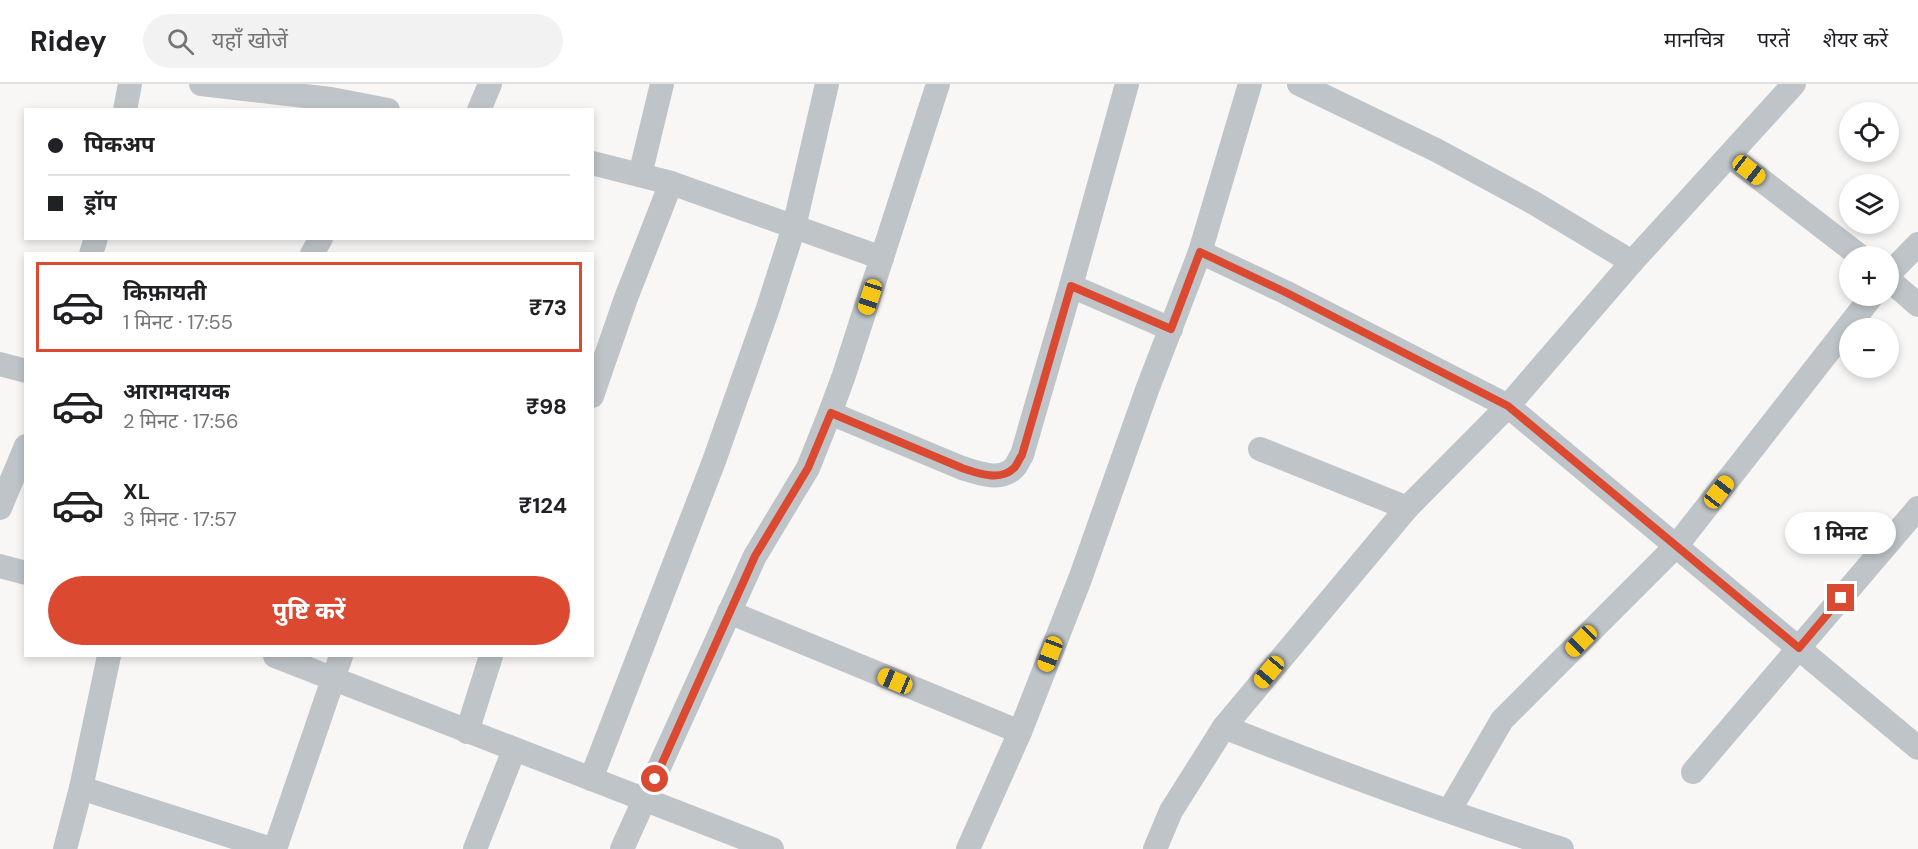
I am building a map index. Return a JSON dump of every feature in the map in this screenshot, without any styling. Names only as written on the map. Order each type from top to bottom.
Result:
[{"type":"street","points":[[125,108],[130,84]]},
{"type":"street","points":[[201,84],[331,91],[377,108]]},
{"type":"street","points":[[480,108],[490,84]]},
{"type":"street","points":[[640,175],[662,84]]},
{"type":"street","points":[[591,779],[736,402],[794,227],[827,84]]},
{"type":"street","points":[[622,849],[755,556],[808,468],[831,413],[938,84]]},
{"type":"street","points":[[831,413],[984,475],[1003,475],[1014,468],[1022,455],[1127,84]]},
{"type":"street","points":[[968,849],[1020,732],[1080,579],[1147,390],[1200,252],[1250,84]]},
{"type":"street","points":[[1299,84],[1436,150],[1534,203],[1632,262]]},
{"type":"street","points":[[1155,849],[1171,811],[1224,727],[1407,508],[1508,406],[1632,262],[1794,84]]},
{"type":"street","points":[[1730,156],[1847,246]]},
{"type":"street","points":[[594,164],[671,183],[882,258]]},
{"type":"street","points":[[594,390],[626,298],[671,183]]},
{"type":"street","points":[[1899,265],[1918,244]]},
{"type":"street","points":[[1200,252],[1285,292],[1508,406],[1918,747]]},
{"type":"street","points":[[1071,286],[1171,329]]},
{"type":"street","points":[[1899,287],[1918,305]]},
{"type":"street","points":[[1449,811],[1502,720],[1677,545],[1864,306]]},
{"type":"street","points":[[0,364],[24,370]]},
{"type":"street","points":[[1260,449],[1407,508]]},
{"type":"street","points":[[0,508],[24,451]]},
{"type":"street","points":[[1693,772],[1916,516]]},
{"type":"street","points":[[0,566],[24,572]]},
{"type":"street","points":[[729,612],[1020,732]]},
{"type":"street","points":[[65,849],[81,788],[109,657]]},
{"type":"street","points":[[278,657],[772,849]]},
{"type":"street","points":[[275,849],[341,657]]},
{"type":"street","points":[[467,732],[491,657]]},
{"type":"street","points":[[1224,727],[1316,764],[1562,849]]},
{"type":"street","points":[[475,849],[514,750]]},
{"type":"street","points":[[81,788],[271,849]]},
{"type":"route","points":[[655,779],[755,556],[808,468],[831,413],[962,468],[984,475],[1003,475],[1014,468],[1022,455],[1071,286],[1171,329],[1200,252],[1285,292],[1508,406],[1799,648],[1841,598]]}]
